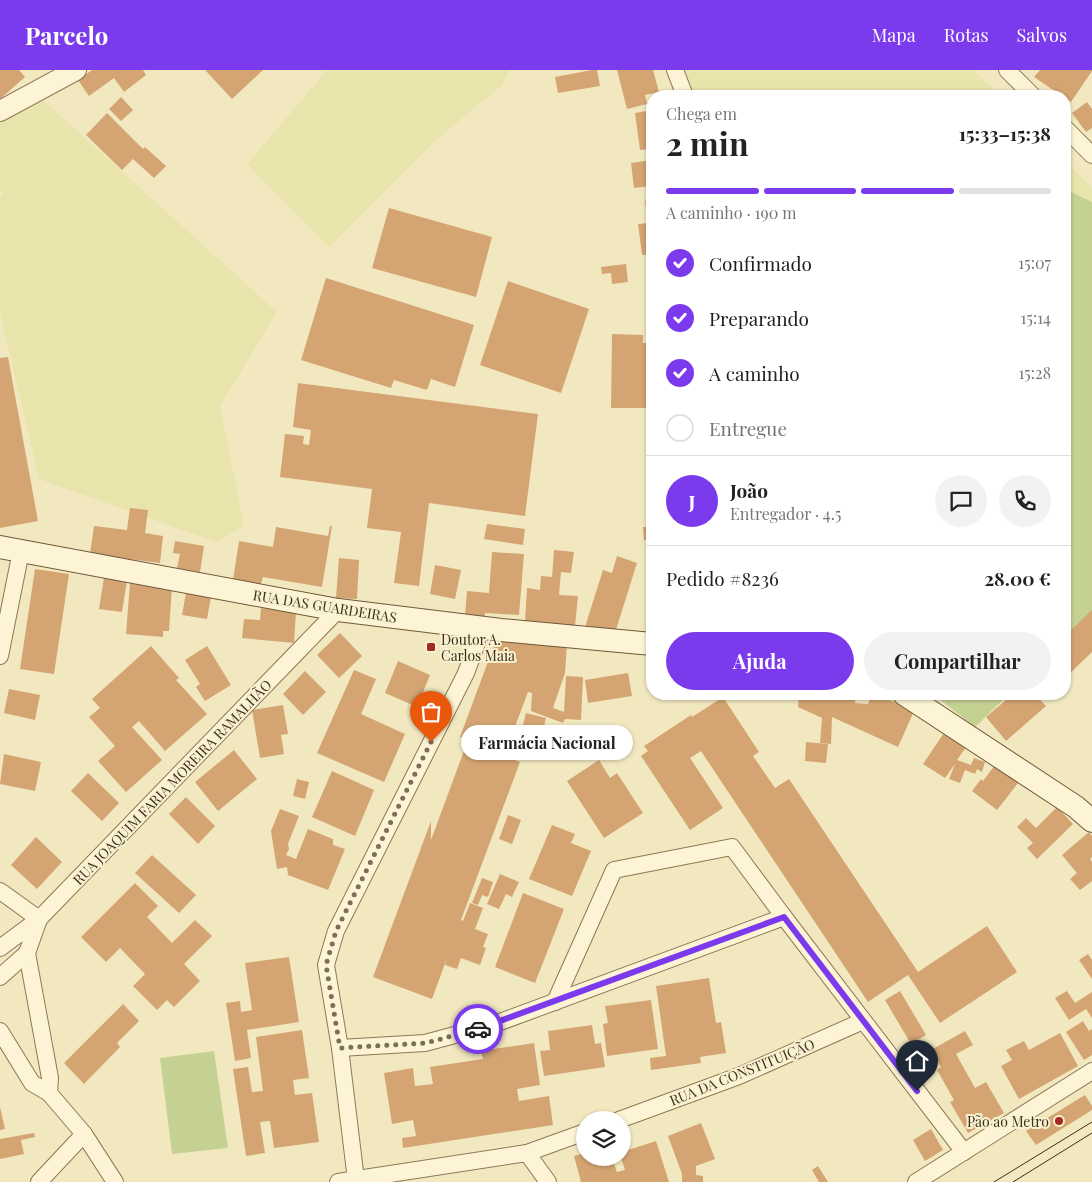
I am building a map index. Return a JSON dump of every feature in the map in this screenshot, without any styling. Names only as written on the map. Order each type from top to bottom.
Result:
[{"type":"main road","name":"RUA DAS GUARDEIRAS","points":[[10,549],[338,610],[479,627],[646,643]]},
{"type":"main road","points":[[913,700],[1076,807],[1092,821]]},
{"type":"street","points":[[0,111],[76,70]]},
{"type":"street","points":[[675,70],[683,90]]},
{"type":"street","points":[[1007,70],[1027,90]]},
{"type":"street","points":[[1071,134],[1092,155]]},
{"type":"street","points":[[0,656],[10,549]]},
{"type":"street","name":"RUA JOAQUIM FARIA MOREIRA RAMALHÃO","points":[[0,948],[39,919],[338,610]]},
{"type":"street","points":[[356,1180],[340,1048],[326,965],[336,931],[466,673],[476,646],[479,627]]},
{"type":"street","points":[[555,1002],[614,870],[732,847],[964,1152]]},
{"type":"street","points":[[0,891],[39,919],[27,953],[50,1078],[49,1092]]},
{"type":"street","points":[[340,1048],[426,1043],[492,1025],[784,917]]},
{"type":"street","points":[[0,976],[27,953]]},
{"type":"street","name":"RUA DA CONSTITUIÇÃO","points":[[631,1116],[739,1076],[863,1021]]},
{"type":"street","points":[[0,1031],[32,1083],[49,1092],[84,1134],[115,1182]]},
{"type":"street","points":[[916,1182],[1092,1071]]},
{"type":"street","points":[[39,1182],[84,1134]]},
{"type":"street","points":[[338,1182],[527,1154],[576,1135]]},
{"type":"street","points":[[527,1154],[548,1182]]},
{"type":"shaded area","points":[[327,70],[510,70],[501,86],[438,138],[329,247],[247,164]]},
{"type":"shaded area","points":[[685,70],[973,70],[994,90],[693,90]]},
{"type":"shaded area","points":[[42,99],[277,312],[220,406],[244,526],[216,542],[39,479],[0,313],[0,197],[3,195],[0,189],[0,123]]},
{"type":"shaded area","points":[[1071,166],[1092,188],[1092,202],[1071,192]]},
{"type":"green space","points":[[1071,192],[1092,202],[1092,614],[1071,634]]},
{"type":"green space","points":[[941,700],[1003,700],[975,727]]},
{"type":"green space","points":[[214,1051],[228,1148],[172,1154],[160,1058]]},
{"type":"building","points":[[0,70],[19,70],[25,77],[0,99]]},
{"type":"building","points":[[92,70],[143,70],[146,75],[124,92],[114,78],[89,96],[78,80]]},
{"type":"building","points":[[205,70],[263,70],[232,99]]},
{"type":"building","points":[[597,70],[600,86],[558,93],[555,77]]},
{"type":"building","points":[[617,70],[653,70],[658,90],[646,90],[646,104],[627,109]]},
{"type":"building","points":[[1040,70],[1092,70],[1071,102],[1071,90],[1053,90],[1034,77]]},
{"type":"building","points":[[121,97],[133,110],[121,121],[109,109]]},
{"type":"building","points":[[1087,102],[1092,109],[1092,128],[1086,132],[1072,113]]},
{"type":"building","points":[[646,111],[646,150],[640,150],[635,113]]},
{"type":"building","points":[[107,113],[143,149],[145,147],[166,166],[154,178],[133,159],[122,170],[86,135]]},
{"type":"building","points":[[646,161],[646,187],[634,188],[631,163]]},
{"type":"building","points":[[389,208],[492,237],[476,297],[372,268]]},
{"type":"building","points":[[646,223],[646,255],[642,255],[638,224]]},
{"type":"building","points":[[626,264],[628,282],[612,284],[611,273],[602,274],[601,267]]},
{"type":"building","points":[[326,278],[474,325],[455,387],[431,379],[427,390],[394,380],[391,388],[301,360]]},
{"type":"building","points":[[508,281],[589,309],[561,393],[480,365]]},
{"type":"building","points":[[612,334],[643,335],[643,343],[646,343],[646,408],[611,408]]},
{"type":"building","points":[[8,357],[38,521],[0,528],[0,358]]},
{"type":"building","points":[[298,383],[538,414],[525,516],[429,503],[419,586],[394,583],[401,532],[367,528],[372,489],[280,477],[285,434],[304,436],[303,444],[309,445],[311,430],[293,427]]},
{"type":"building","points":[[130,508],[148,510],[145,533],[163,536],[160,563],[90,554],[94,526],[127,530]]},
{"type":"building","points":[[487,524],[525,529],[523,545],[484,539]]},
{"type":"building","points":[[330,526],[332,526],[322,587],[263,577],[261,584],[233,580],[239,541],[273,547],[276,527],[328,536]]},
{"type":"building","points":[[643,527],[646,527],[646,540],[644,540]]},
{"type":"building","points":[[175,541],[204,546],[200,572],[177,568],[180,554],[173,553]]},
{"type":"building","points":[[554,550],[574,552],[571,573],[561,572],[559,595],[578,596],[575,626],[525,621],[527,588],[540,590],[541,576],[552,577]]},
{"type":"building","points":[[492,552],[524,554],[519,615],[485,613],[485,616],[465,615],[467,591],[489,593]]},
{"type":"building","points":[[617,556],[637,563],[614,636],[585,627],[603,570],[612,573]]},
{"type":"building","points":[[339,558],[359,560],[357,599],[336,598]]},
{"type":"building","points":[[435,565],[461,570],[455,599],[430,594]]},
{"type":"building","points":[[35,569],[69,574],[54,674],[20,669]]},
{"type":"building","points":[[104,577],[127,581],[122,612],[99,609]]},
{"type":"building","points":[[130,583],[172,586],[169,631],[163,631],[163,637],[126,634]]},
{"type":"building","points":[[186,593],[211,597],[207,619],[182,615]]},
{"type":"building","points":[[261,608],[296,611],[294,643],[242,638],[244,619],[260,620]]},
{"type":"building","points":[[1092,610],[1092,652],[1071,672],[1071,630]]},
{"type":"building","points":[[340,633],[362,656],[339,678],[317,655]]},
{"type":"building","points":[[496,640],[567,644],[565,673],[553,708],[564,712],[566,676],[583,677],[581,720],[565,719],[563,723],[531,711],[532,693],[528,692],[504,756],[520,762],[461,920],[463,921],[470,903],[483,908],[475,929],[488,934],[483,947],[486,948],[480,965],[461,958],[457,969],[445,965],[447,958],[432,999],[373,977],[431,821],[431,840],[468,740],[460,737]]},
{"type":"building","points":[[151,646],[179,678],[176,680],[207,714],[165,751],[139,721],[132,727],[162,760],[126,792],[98,761],[115,746],[89,717],[100,708],[92,699]]},
{"type":"building","points":[[207,646],[231,685],[205,701],[196,687],[200,684],[185,660]]},
{"type":"building","points":[[398,661],[430,675],[417,707],[385,693]]},
{"type":"building","points":[[354,670],[376,679],[361,714],[405,734],[384,782],[317,753]]},
{"type":"building","points":[[305,671],[326,692],[303,715],[283,694]]},
{"type":"building","points":[[628,673],[632,696],[588,703],[585,680]]},
{"type":"building","points":[[9,689],[40,695],[35,720],[4,713]]},
{"type":"building","points":[[718,700],[725,700],[759,752],[753,756],[775,788],[789,779],[918,972],[987,926],[1017,972],[940,1023],[908,975],[868,1002],[701,751],[690,758],[723,808],[690,830],[641,756],[648,751],[644,746],[691,715],[692,717]]},
{"type":"building","points":[[799,700],[855,700],[855,703],[868,704],[870,700],[889,700],[914,711],[898,747],[832,717],[831,744],[820,743],[822,718],[798,707]]},
{"type":"building","points":[[1006,700],[1040,700],[1046,706],[1006,741],[986,717]]},
{"type":"building","points":[[283,705],[288,734],[281,735],[284,754],[260,758],[252,710]]},
{"type":"building","points":[[526,713],[546,718],[537,754],[517,749]]},
{"type":"building","points":[[944,733],[966,747],[957,760],[971,765],[974,758],[985,762],[982,772],[977,769],[975,774],[965,770],[960,783],[949,779],[955,764],[945,778],[923,764]]},
{"type":"building","points":[[806,742],[828,744],[826,763],[805,761]]},
{"type":"building","points":[[234,750],[257,779],[218,811],[195,782]]},
{"type":"building","points":[[4,754],[41,762],[35,791],[0,784]]},
{"type":"building","points":[[599,760],[610,778],[617,773],[643,813],[604,838],[567,781]]},
{"type":"building","points":[[995,765],[1018,783],[997,810],[972,791],[981,779],[983,781]]},
{"type":"building","points":[[332,771],[374,790],[355,836],[312,817]]},
{"type":"building","points":[[88,773],[119,803],[102,821],[71,791]]},
{"type":"building","points":[[297,779],[309,782],[305,799],[293,796]]},
{"type":"building","points":[[186,797],[215,826],[198,844],[169,814]]},
{"type":"building","points":[[1057,807],[1073,824],[1037,859],[1027,848],[1033,843],[1017,827],[1026,818],[1036,828]]},
{"type":"building","points":[[280,809],[299,816],[288,844],[289,849],[286,855],[296,859],[308,829],[333,839],[333,845],[345,849],[328,890],[288,875],[287,867],[277,869],[271,831]]},
{"type":"building","points":[[508,815],[521,820],[512,844],[499,839]]},
{"type":"building","points":[[552,825],[575,834],[571,843],[591,851],[572,896],[529,879]]},
{"type":"building","points":[[1089,832],[1092,836],[1092,857],[1090,859],[1092,862],[1092,881],[1080,890],[1070,879],[1077,873],[1062,855]]},
{"type":"building","points":[[36,837],[62,862],[37,889],[11,865]]},
{"type":"building","points":[[152,855],[196,895],[179,913],[135,873]]},
{"type":"building","points":[[500,874],[519,882],[512,897],[506,894],[499,909],[487,904]]},
{"type":"building","points":[[482,878],[493,882],[488,897],[482,895],[478,905],[472,903]]},
{"type":"building","points":[[135,883],[158,906],[147,917],[172,943],[195,920],[212,936],[184,964],[200,981],[174,1007],[167,1000],[157,1010],[133,986],[145,974],[120,948],[106,962],[81,937]]},
{"type":"building","points":[[523,893],[564,909],[535,983],[495,967]]},
{"type":"building","points":[[1088,954],[1092,960],[1092,979],[1079,960]]},
{"type":"building","points":[[289,957],[299,1022],[247,1030],[251,1058],[235,1061],[226,1003],[240,1001],[241,1012],[252,1010],[245,963]]},
{"type":"building","points":[[709,978],[716,1023],[721,1022],[726,1053],[700,1057],[701,1063],[651,1070],[650,1058],[666,1056],[656,986]]},
{"type":"building","points":[[900,991],[926,1035],[911,1044],[885,1000]]},
{"type":"building","points":[[1067,991],[1075,1003],[1092,992],[1092,1018],[1086,1009],[1069,1020],[1055,998]]},
{"type":"building","points":[[651,1000],[658,1049],[607,1056],[603,1024],[608,1023],[605,1006]]},
{"type":"building","points":[[123,1004],[139,1021],[117,1043],[120,1047],[84,1084],[64,1063]]},
{"type":"building","points":[[1083,1021],[1089,1031],[1092,1029],[1092,1055],[1084,1060],[1066,1032]]},
{"type":"building","points":[[592,1025],[595,1044],[601,1043],[605,1067],[544,1076],[540,1051],[550,1050],[548,1031]]},
{"type":"building","points":[[302,1030],[309,1078],[293,1080],[295,1095],[312,1093],[319,1142],[274,1148],[270,1121],[260,1122],[265,1153],[246,1156],[233,1069],[248,1067],[252,1092],[263,1091],[256,1037]]},
{"type":"building","points":[[965,1031],[973,1045],[956,1054],[975,1088],[986,1082],[1004,1113],[968,1133],[950,1102],[954,1100],[937,1070],[941,1067],[931,1050]]},
{"type":"building","points":[[1060,1033],[1078,1066],[1019,1099],[1001,1066],[1012,1060],[1006,1050],[1024,1041],[1029,1050]]},
{"type":"building","points":[[534,1043],[540,1085],[517,1089],[519,1101],[549,1096],[553,1125],[403,1148],[402,1138],[416,1136],[413,1120],[392,1124],[384,1073],[413,1068],[415,1086],[433,1084],[430,1067],[483,1059],[481,1051]]},
{"type":"building","name":"Pão ao Metro","points":[[1085,1095],[1092,1106],[1092,1110],[1036,1145],[1026,1131]]},
{"type":"building","points":[[0,1107],[5,1129],[0,1130]]},
{"type":"building","points":[[701,1123],[715,1159],[696,1166],[696,1175],[703,1176],[703,1182],[682,1182],[682,1174],[668,1136]]},
{"type":"building","points":[[931,1129],[943,1150],[925,1161],[913,1140]]},
{"type":"building","points":[[34,1133],[35,1137],[21,1140],[24,1154],[0,1159],[0,1139]]},
{"type":"building","points":[[656,1141],[669,1182],[581,1182],[577,1166],[615,1166],[617,1172],[625,1170],[624,1166],[631,1166],[631,1149]]},
{"type":"building","points":[[818,1166],[828,1182],[819,1182],[812,1170]]},
{"type":"tram line","points":[[994,1182],[1092,1122]]},
{"type":"tram line","points":[[1013,1182],[1092,1133]]},
{"type":"way so far","points":[[431,742],[336,931],[326,965],[340,1048],[426,1043],[478,1029]]},
{"type":"place","name":"Doutor A. Carlos Maia","points":[[431,647]]},
{"type":"place","name":"Farmácia Nacional","points":[[431,742]]},
{"type":"place","name":"Pão ao Metro","points":[[1059,1121]]},
{"type":"route","points":[[478,1029],[784,917],[917,1091]]}]
